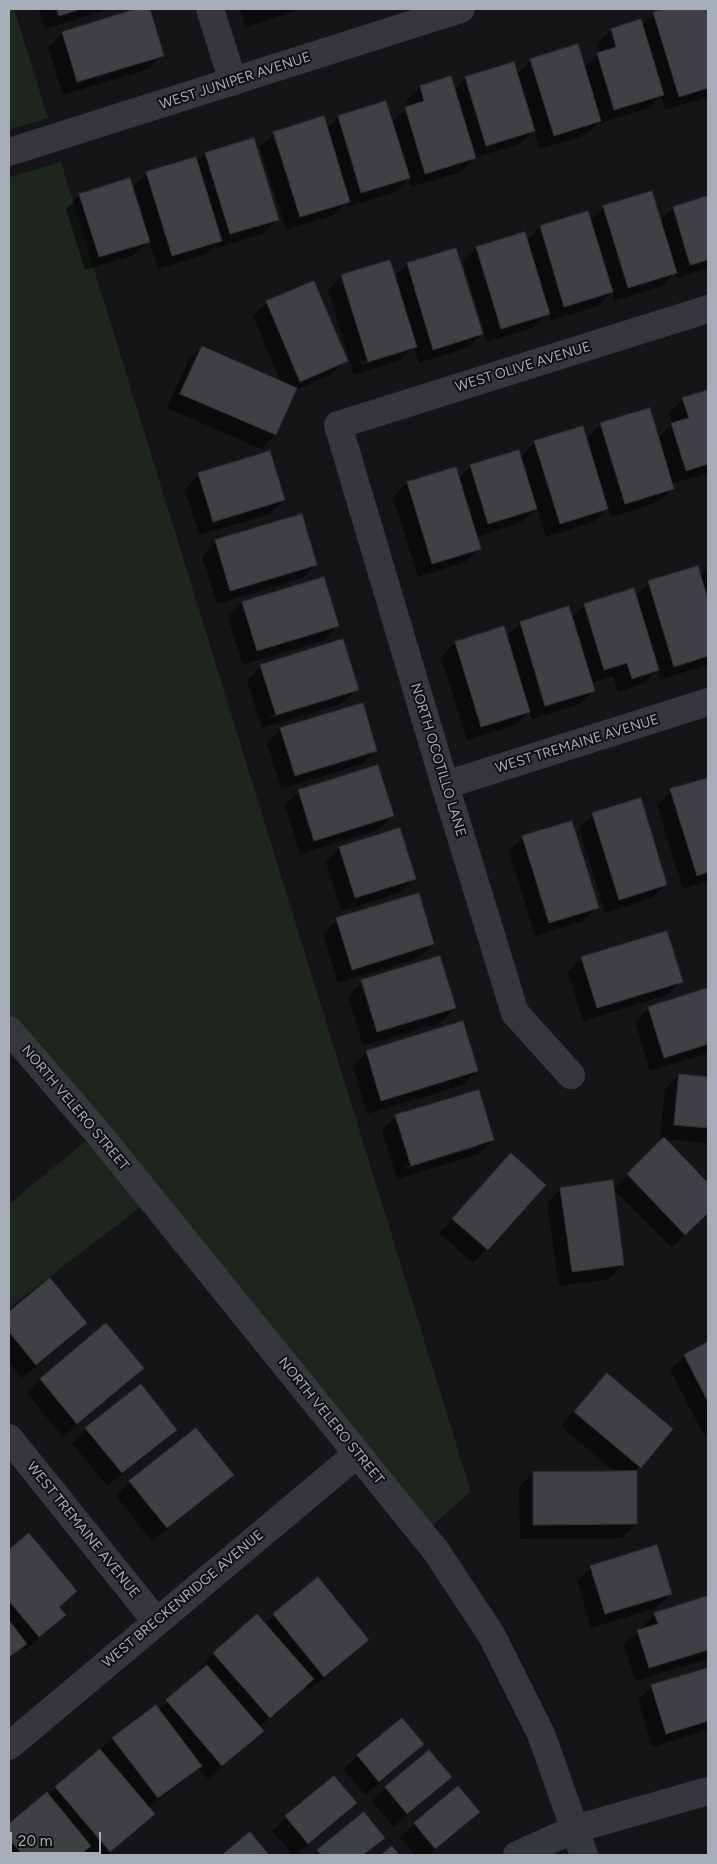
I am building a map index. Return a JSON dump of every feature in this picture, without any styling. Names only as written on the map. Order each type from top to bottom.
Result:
[{"type":"street","points":[[210,9],[232,82]]},
{"type":"street","name":"WEST JUNIPER AVENUE","points":[[9,152],[461,9]]},
{"type":"street","name":"WEST OLIVE AVENUE","points":[[338,425],[708,309]]},
{"type":"street","name":"NORTH OCOTILLO LANE","points":[[338,425],[515,1013],[571,1075]]},
{"type":"street","name":"WEST TREMAINE AVENUE","points":[[445,785],[708,702]]},
{"type":"street","name":"NORTH VELERO STREET","points":[[9,1030],[97,1132],[436,1551],[492,1636],[541,1734],[584,1855]]},
{"type":"street","name":"WEST TREMAINE AVENUE","points":[[9,1438],[156,1621]]},
{"type":"street","name":"WEST BRECKENRIDGE AVENUE","points":[[9,1746],[357,1454]]},
{"type":"street","points":[[517,1855],[575,1829],[708,1791]]},
{"type":"shaded area","points":[[9,9],[14,9],[48,118],[9,130]]},
{"type":"shaded area","points":[[61,162],[471,1492],[422,1534],[151,1199],[9,1308],[9,1204],[97,1132],[9,1030],[9,177]]},
{"type":"building","points":[[57,9],[81,9],[59,16]]},
{"type":"building","points":[[136,9],[150,9],[164,56],[77,82],[62,32]]},
{"type":"building","points":[[664,9],[707,9],[708,88],[679,97],[653,12]]},
{"type":"building","points":[[641,19],[664,95],[614,110],[597,53],[616,47],[611,29]]},
{"type":"building","points":[[578,44],[601,121],[554,136],[530,59]]},
{"type":"building","points":[[514,62],[535,131],[486,146],[465,77]]},
{"type":"building","points":[[451,76],[476,158],[425,174],[405,107],[424,101],[420,86]]},
{"type":"building","points":[[386,101],[410,178],[361,193],[338,116]]},
{"type":"building","points":[[324,116],[350,202],[300,217],[273,132]]},
{"type":"building","points":[[254,138],[279,220],[230,234],[205,153]]},
{"type":"building","points":[[196,157],[222,241],[172,256],[146,172]]},
{"type":"building","points":[[130,178],[150,242],[99,257],[79,194]]},
{"type":"building","points":[[652,191],[677,273],[628,288],[603,206]]},
{"type":"building","points":[[708,196],[708,260],[690,265],[673,207]]},
{"type":"building","points":[[588,211],[613,292],[564,307],[540,226]]},
{"type":"building","points":[[525,232],[550,314],[501,329],[476,247]]},
{"type":"building","points":[[456,248],[483,334],[433,350],[407,263]]},
{"type":"building","points":[[390,260],[417,347],[368,362],[341,275]]},
{"type":"building","points":[[314,281],[348,361],[300,382],[266,301]]},
{"type":"building","points":[[202,346],[297,388],[276,435],[180,394]]},
{"type":"building","points":[[708,390],[708,464],[686,471],[671,423],[689,418],[682,398]]},
{"type":"building","points":[[650,408],[674,489],[625,504],[600,423]]},
{"type":"building","points":[[583,426],[608,509],[560,524],[534,441]]},
{"type":"building","points":[[519,450],[537,509],[488,524],[470,465]]},
{"type":"building","points":[[270,451],[285,500],[213,522],[198,473]]},
{"type":"building","points":[[456,467],[481,549],[432,564],[407,482]]},
{"type":"building","points":[[302,514],[317,565],[230,591],[215,540]]},
{"type":"building","points":[[698,566],[708,600],[708,656],[674,667],[648,581]]},
{"type":"building","points":[[324,577],[339,626],[257,651],[242,602]]},
{"type":"building","points":[[634,588],[659,670],[632,679],[627,663],[604,670],[584,604]]},
{"type":"building","points":[[569,606],[595,691],[545,706],[520,622]]},
{"type":"building","points":[[504,626],[530,712],[481,727],[455,642]]},
{"type":"building","points":[[343,639],[359,690],[276,715],[260,665]]},
{"type":"building","points":[[363,703],[377,751],[295,776],[280,728]]},
{"type":"building","points":[[378,765],[394,816],[314,841],[298,790]]},
{"type":"building","points":[[708,778],[708,872],[697,876],[670,789]]},
{"type":"building","points":[[641,798],[667,885],[619,900],[592,813]]},
{"type":"building","points":[[572,821],[599,908],[549,923],[522,836]]},
{"type":"building","points":[[400,828],[416,879],[355,898],[339,847]]},
{"type":"building","points":[[419,893],[434,944],[352,970],[336,918]]},
{"type":"building","points":[[667,931],[683,982],[597,1008],[581,957]]},
{"type":"building","points":[[440,956],[456,1008],[377,1032],[361,980]]},
{"type":"building","points":[[708,988],[708,1044],[664,1058],[648,1007]]},
{"type":"building","points":[[463,1021],[478,1071],[381,1101],[366,1051]]},
{"type":"building","points":[[679,1074],[708,1077],[708,1128],[674,1125]]},
{"type":"building","points":[[479,1090],[494,1140],[411,1166],[395,1115]]},
{"type":"building","points":[[664,1137],[708,1183],[708,1213],[685,1235],[627,1174]]},
{"type":"building","points":[[511,1153],[546,1185],[488,1250],[452,1219]]},
{"type":"building","points":[[613,1180],[624,1265],[572,1272],[560,1188]]},
{"type":"building","points":[[50,1278],[87,1323],[36,1365],[9,1332],[9,1312]]},
{"type":"building","points":[[106,1323],[144,1368],[77,1424],[40,1379]]},
{"type":"building","points":[[708,1342],[708,1402],[684,1355]]},
{"type":"building","points":[[607,1373],[673,1429],[641,1468],[574,1412]]},
{"type":"building","points":[[141,1384],[177,1430],[122,1473],[85,1428]]},
{"type":"building","points":[[196,1428],[234,1475],[167,1528],[129,1481]]},
{"type":"building","points":[[637,1471],[637,1524],[533,1525],[533,1472]]},
{"type":"building","points":[[29,1533],[77,1591],[59,1607],[66,1615],[39,1637],[9,1601],[9,1550]]},
{"type":"building","points":[[657,1545],[672,1594],[605,1614],[590,1566]]},
{"type":"building","points":[[318,1577],[369,1640],[324,1677],[273,1614]]},
{"type":"building","points":[[708,1596],[708,1650],[649,1668],[637,1630],[658,1624],[654,1613]]},
{"type":"building","points":[[257,1614],[314,1679],[270,1718],[213,1653]]},
{"type":"building","points":[[9,1620],[27,1644],[9,1657]]},
{"type":"building","points":[[207,1665],[264,1731],[222,1766],[166,1700]]},
{"type":"building","points":[[708,1668],[708,1721],[666,1734],[651,1685]]},
{"type":"building","points":[[156,1705],[202,1766],[158,1798],[112,1738]]},
{"type":"building","points":[[402,1718],[424,1744],[379,1782],[357,1755]]},
{"type":"building","points":[[100,1749],[155,1814],[110,1852],[55,1787]]},
{"type":"building","points":[[429,1750],[452,1777],[407,1814],[385,1787]]},
{"type":"building","points":[[334,1776],[357,1803],[308,1844],[285,1816]]},
{"type":"building","points":[[458,1786],[480,1812],[435,1849],[414,1823]]},
{"type":"building","points":[[47,1792],[91,1846],[80,1855],[23,1855],[9,1839],[9,1824]]},
{"type":"building","points":[[364,1812],[385,1838],[363,1855],[321,1855],[317,1850]]},
{"type":"building","points":[[250,1832],[269,1855],[222,1855]]},
{"type":"building","points":[[392,1846],[399,1855],[381,1855]]}]
